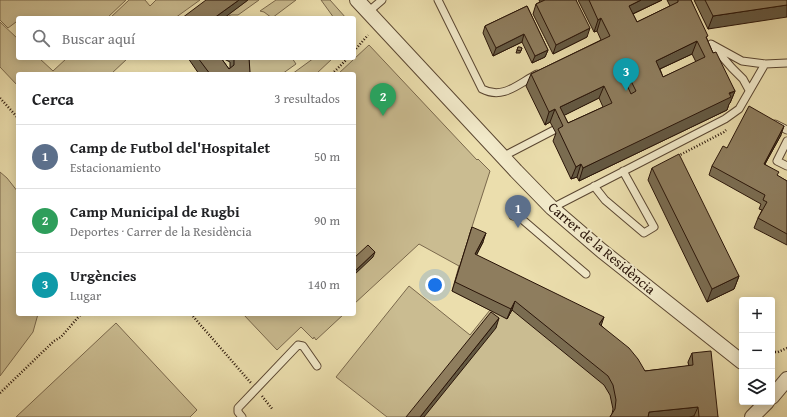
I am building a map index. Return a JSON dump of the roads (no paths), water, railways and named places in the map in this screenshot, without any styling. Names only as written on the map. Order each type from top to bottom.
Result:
[{"type":"street","name":"Carrer de la Residència","points":[[357,0],[502,157],[552,208],[602,251],[739,360]]},
{"type":"street","points":[[752,417],[764,405]]},
{"type":"lane","points":[[368,12],[382,0]]},
{"type":"lane","points":[[438,0],[482,89],[494,94],[504,92],[544,69]]},
{"type":"lane","points":[[749,90],[744,79],[709,42],[742,61],[765,64],[787,63]]},
{"type":"lane","points":[[552,208],[725,119],[739,109],[765,64]]},
{"type":"lane","points":[[741,105],[749,109]]},
{"type":"lane","points":[[768,120],[787,130]]},
{"type":"lane","points":[[502,157],[554,130]]},
{"type":"lane","points":[[787,141],[777,161],[787,166]]},
{"type":"lane","points":[[594,186],[605,200],[644,233],[654,227],[623,171]]},
{"type":"lane","points":[[513,216],[514,214],[517,215],[586,274]]},
{"type":"lane","points":[[242,417],[238,412],[238,408],[298,345],[303,346],[317,366]]},
{"type":"place","name":"Urgències","points":[[626,91]]},
{"type":"place","name":"Camp Municipal de Rugbi","points":[[383,116]]},
{"type":"place","name":"Camp de Futbol del'Hospitalet","points":[[518,228]]}]
